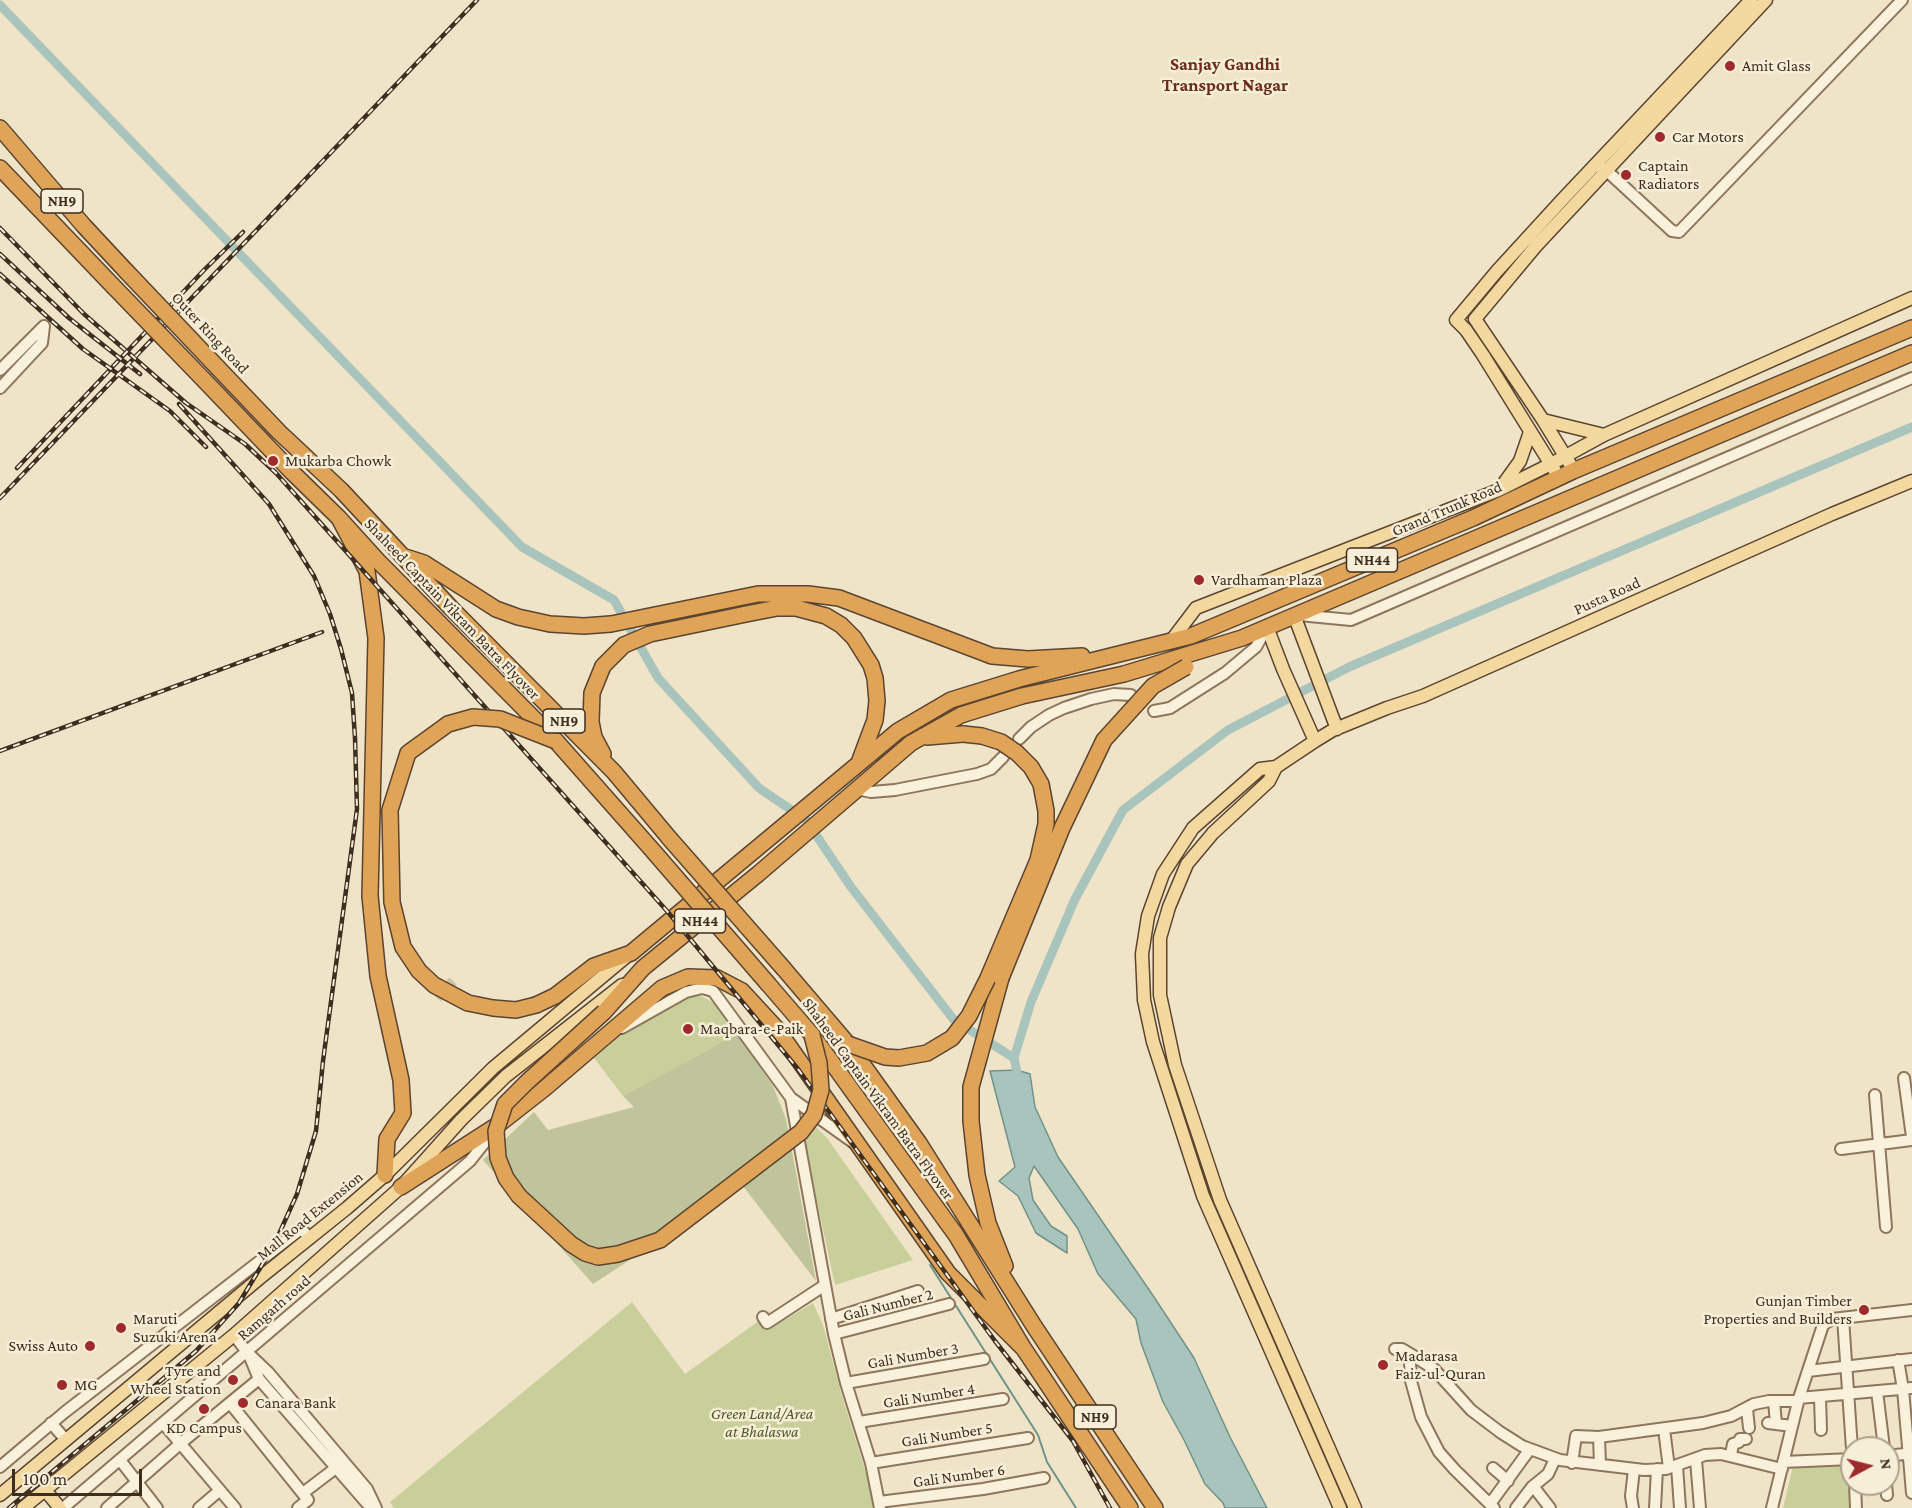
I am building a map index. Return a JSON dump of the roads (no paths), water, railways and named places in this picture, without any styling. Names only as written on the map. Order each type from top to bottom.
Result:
[{"type":"highway","name":"Outer Ring Road","points":[[0,128],[126,271],[279,432],[341,490],[402,556]]},
{"type":"highway","name":"NH9","points":[[2,170],[292,473],[339,518]]},
{"type":"highway","name":"Grand Trunk Road","points":[[631,952],[898,731],[951,700],[1019,679],[1191,636],[1473,518],[1555,471],[1573,471],[1912,328]]},
{"type":"highway","name":"NH44","points":[[643,968],[758,874],[911,743],[961,715],[1022,696],[1124,674],[1226,643],[1268,627],[1912,352]]},
{"type":"highway","name":"Shaheed Captain Vikram Batra Flyover","points":[[339,518],[556,741],[812,1035],[956,1234],[1024,1349]]},
{"type":"highway","points":[[339,518],[367,572],[376,638],[370,896],[378,976],[401,1080],[403,1113],[387,1139],[385,1175]]},
{"type":"highway","name":"Shaheed Captain Vikram Batra Flyover","points":[[402,556],[614,772],[848,1044],[919,1143],[1034,1326]]},
{"type":"highway","points":[[402,556],[424,563],[496,609],[518,617],[550,624],[584,626],[611,624],[758,594],[808,594],[839,598],[992,656],[1028,659],[1121,653]]},
{"type":"highway","points":[[614,772],[600,750],[591,723],[592,693],[603,666],[624,645],[636,638],[777,608],[796,608],[826,616],[841,625],[854,638],[871,665],[878,701],[875,720],[858,765]]},
{"type":"highway","points":[[1034,1326],[1014,1286],[988,1223],[977,1174],[971,1121],[971,1087],[1001,978],[1062,829],[1104,740],[1153,686],[1226,643]]},
{"type":"highway","points":[[556,741],[500,719],[472,717],[448,724],[408,753],[390,810],[392,902],[403,947],[419,971],[434,985],[468,1003],[516,1010],[536,1005],[555,996],[594,966],[631,952]]},
{"type":"highway","points":[[848,1044],[878,1055],[899,1058],[927,1053],[952,1038],[969,1016],[988,978],[1038,860],[1046,824],[1041,784],[1017,753],[1001,742],[982,736],[963,734],[921,737]]},
{"type":"highway","points":[[643,968],[604,1012],[505,1104],[496,1131],[498,1158],[506,1178],[519,1196],[571,1244],[585,1253],[598,1257],[618,1254],[660,1240],[801,1132],[814,1115],[821,1090],[819,1063],[812,1035]]},
{"type":"highway","points":[[401,1187],[499,1124],[670,983],[698,976],[726,981],[750,997],[777,1029],[948,1273],[1024,1349]]},
{"type":"highway","name":"NH9","points":[[1034,1326],[1155,1508]]},
{"type":"highway","name":"NH9","points":[[1024,1349],[1130,1508]]},
{"type":"main road","points":[[1466,330],[1601,167],[1751,0]]},
{"type":"main road","points":[[1555,471],[1508,394],[1466,330],[1456,320],[1497,271],[1766,0]]},
{"type":"main road","points":[[1171,640],[1196,608],[1499,490],[1555,471],[1566,456],[1604,435],[1912,298]]},
{"type":"main road","points":[[1465,310],[1475,319],[1543,420],[1573,471]]},
{"type":"main road","points":[[1543,420],[1604,435]]},
{"type":"main road","points":[[1499,490],[1520,460],[1530,432]]},
{"type":"main road","name":"Pusta Road","points":[[1276,767],[1336,729],[1423,696],[1832,514],[1912,481]]},
{"type":"main road","points":[[1294,615],[1336,729]]},
{"type":"main road","points":[[1268,627],[1282,669],[1315,741]]},
{"type":"main road","points":[[1276,767],[1260,769],[1193,828],[1163,874],[1148,916],[1142,954],[1144,1000],[1153,1042],[1203,1196],[1340,1508]]},
{"type":"main road","points":[[1276,767],[1269,781],[1213,833],[1187,864],[1169,907],[1160,938],[1160,995],[1175,1065],[1220,1200],[1355,1508]]},
{"type":"main road","name":"Mall Road Extension","points":[[0,1495],[385,1175],[493,1068],[631,952]]},
{"type":"main road","points":[[22,1508],[234,1335],[401,1187],[461,1120],[506,1076],[643,968]]},
{"type":"main road","points":[[45,1490],[62,1508]]},
{"type":"street","points":[[1601,167],[1672,231],[1678,232],[1902,0]]},
{"type":"street","points":[[0,370],[44,326],[42,343],[0,388]]},
{"type":"street","points":[[1294,615],[1351,620],[1912,378]]},
{"type":"street","points":[[1154,711],[1170,708],[1225,674],[1256,647],[1268,627]]},
{"type":"street","points":[[1019,739],[1031,727],[1064,708],[1114,694],[1131,695]]},
{"type":"street","points":[[851,794],[896,790],[977,774],[991,769],[1003,758]]},
{"type":"street","points":[[594,1044],[686,992],[702,988],[713,991],[791,1098],[861,1149]]},
{"type":"street","points":[[1841,1149],[1912,1139],[1904,1078]]},
{"type":"street","points":[[1875,1095],[1886,1227]]},
{"type":"street","points":[[791,1098],[834,1334],[846,1383],[871,1462],[880,1505]]},
{"type":"street","name":"Ramgarh road","points":[[62,1508],[470,1161],[499,1124]]},
{"type":"street","points":[[0,1467],[51,1423],[301,1229],[310,1238]]},
{"type":"street","points":[[763,1317],[767,1323],[825,1285]]},
{"type":"street","points":[[831,1319],[918,1291]]},
{"type":"street","name":"Gali Number 2","points":[[834,1334],[949,1304]]},
{"type":"street","points":[[1772,1508],[1798,1400],[1819,1337],[1828,1321],[1912,1310]]},
{"type":"street","points":[[1843,1318],[1851,1436]]},
{"type":"street","points":[[234,1335],[247,1352],[268,1372],[340,1465],[368,1507]]},
{"type":"street","points":[[1395,1349],[1402,1349],[1434,1369],[1471,1410],[1500,1432],[1530,1449],[1572,1463],[1657,1469],[1673,1467],[1710,1454],[1731,1455],[1783,1466],[1840,1460]]},
{"type":"street","points":[[247,1352],[259,1379],[340,1465]]},
{"type":"street","points":[[1412,1355],[1411,1381],[1421,1417],[1432,1441],[1450,1466],[1492,1506],[1530,1449]]},
{"type":"street","name":"Gali Number 3","points":[[846,1383],[984,1359]]},
{"type":"street","points":[[1808,1371],[1912,1359]]},
{"type":"street","points":[[1898,1360],[1908,1388],[1912,1493]]},
{"type":"street","points":[[107,1508],[259,1379]]},
{"type":"street","points":[[1572,1463],[1576,1436],[1599,1437],[1710,1422],[1731,1416],[1754,1404],[1774,1401],[1908,1388]]},
{"type":"street","points":[[1877,1391],[1883,1436]]},
{"type":"street","points":[[1820,1397],[1821,1430]]},
{"type":"street","name":"Gali Number 4","points":[[859,1422],[1003,1399]]},
{"type":"street","points":[[1774,1401],[1772,1423],[1792,1426]]},
{"type":"street","points":[[230,1403],[308,1500],[298,1508]]},
{"type":"street","points":[[1731,1455],[1733,1444],[1738,1444],[1740,1439],[1747,1434],[1747,1409]]},
{"type":"street","points":[[51,1423],[66,1440]]},
{"type":"street","points":[[162,1423],[235,1508]]},
{"type":"street","points":[[1664,1429],[1680,1508]]},
{"type":"street","points":[[1599,1437],[1600,1465]]},
{"type":"street","name":"Gali Number 5","points":[[871,1462],[1028,1438]]},
{"type":"street","points":[[1516,1508],[1533,1486],[1548,1474],[1556,1459]]},
{"type":"street","points":[[120,1460],[157,1508]]},
{"type":"street","points":[[1696,1460],[1700,1508]]},
{"type":"street","points":[[303,1493],[340,1465]]},
{"type":"street","points":[[1493,1468],[1508,1481]]},
{"type":"street","points":[[1633,1508],[1631,1496],[1634,1469]]},
{"type":"street","points":[[1655,1508],[1657,1469]]},
{"type":"street","name":"Gali Number 6","points":[[880,1505],[1044,1478]]},
{"type":"street","points":[[1533,1486],[1551,1508]]},
{"type":"street","points":[[199,1508],[219,1491]]},
{"type":"water","points":[[1017,1070],[1030,1074],[1035,1107],[1058,1157],[1194,1358],[1230,1437],[1267,1508],[1225,1508],[1205,1484],[1163,1402],[1141,1343],[1136,1319],[1098,1274],[1078,1229],[1034,1166],[1029,1178],[1033,1200],[1051,1226],[1067,1236],[1067,1253],[1036,1233],[1018,1196],[999,1181],[1015,1167],[990,1071]]},
{"type":"waterway","points":[[0,5],[522,547],[614,600],[658,678],[759,788],[806,820],[851,887],[954,1020],[1014,1058],[1019,1081]]},
{"type":"waterway","points":[[1014,1058],[1031,1002],[1075,899],[1123,810],[1228,730],[1349,667],[1912,427]]},
{"type":"waterway","points":[[930,1265],[1038,1435],[1047,1462],[1076,1508]]},
{"type":"tunnel","points":[[437,998],[453,981]]},
{"type":"railway","points":[[0,498],[477,0]]},
{"type":"railway","points":[[0,228],[84,314],[186,403],[245,444],[276,473],[667,911],[798,1069],[995,1341],[1073,1441],[1110,1508]]},
{"type":"railway","points":[[17,468],[205,269],[243,232]]},
{"type":"railway","points":[[0,254],[69,318],[140,374]]},
{"type":"railway","points":[[0,274],[83,349],[170,411],[206,447]]},
{"type":"railway","points":[[9,1508],[196,1351],[239,1303],[274,1245],[297,1194],[316,1131],[323,1061],[357,809],[352,693],[330,614],[314,576],[269,504],[179,404]]},
{"type":"railway","points":[[0,751],[322,632]]},
{"type":"place","name":"Amit Glass","points":[[1730,66]]},
{"type":"place","name":"Car Motors","points":[[1660,137]]},
{"type":"place","name":"Captain Radiators","points":[[1626,175]]},
{"type":"place","name":"Mukarba Chowk","points":[[273,461]]},
{"type":"place","name":"Vardhaman Plaza","points":[[1199,580]]},
{"type":"place","name":"Maqbara-e-Paik","points":[[688,1029]]},
{"type":"place","name":"Gunjan Timber Properties and Builders","points":[[1864,1310]]},
{"type":"place","name":"Maruti Suzuki Arena","points":[[121,1328]]},
{"type":"place","name":"Swiss Auto","points":[[90,1346]]},
{"type":"place","name":"Madarasa Faiz-ul-Quran","points":[[1383,1365]]},
{"type":"place","name":"Tyre and Wheel Station","points":[[233,1380]]},
{"type":"place","name":"MG","points":[[62,1385]]},
{"type":"place","name":"Canara Bank","points":[[243,1403]]},
{"type":"place","name":"KD Campus","points":[[204,1409]]},
{"type":"district","name":"Sanjay Gandhi Transport Nagar","points":[[1225,74]]},
{"type":"park label","name":"Green Land/Area at Bhalaswa","points":[[762,1423]]}]
